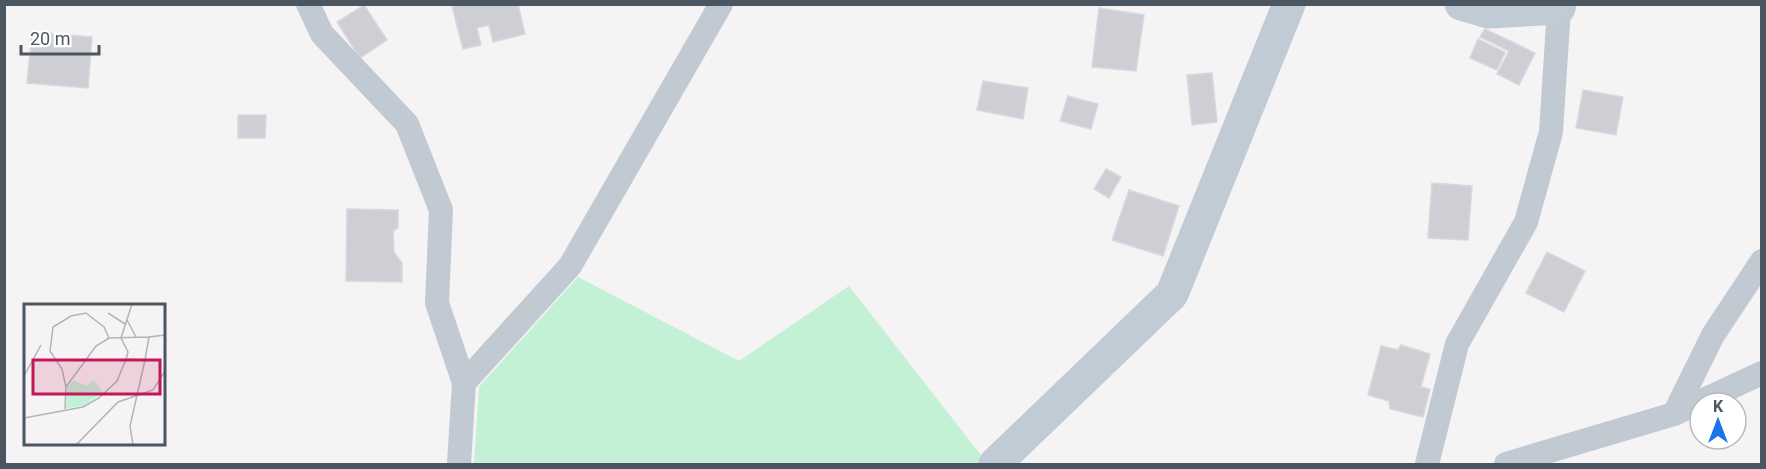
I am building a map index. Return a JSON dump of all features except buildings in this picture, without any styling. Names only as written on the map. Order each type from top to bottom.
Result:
[{"type":"street","points":[[308,4],[322,34],[407,124],[441,210],[437,303],[464,383],[459,465]]},
{"type":"street","points":[[464,383],[570,266],[721,4]]},
{"type":"street","points":[[995,465],[1172,294],[1290,4]]},
{"type":"street","points":[[1427,465],[1457,344],[1526,222],[1551,132],[1560,6],[1488,12],[1468,7]]},
{"type":"street","points":[[1674,414],[1713,335],[1761,261]]},
{"type":"street","points":[[1506,465],[1674,414],[1761,373]]},
{"type":"green space","points":[[578,277],[739,361],[849,286],[984,459],[978,464],[474,464],[479,387]]}]
